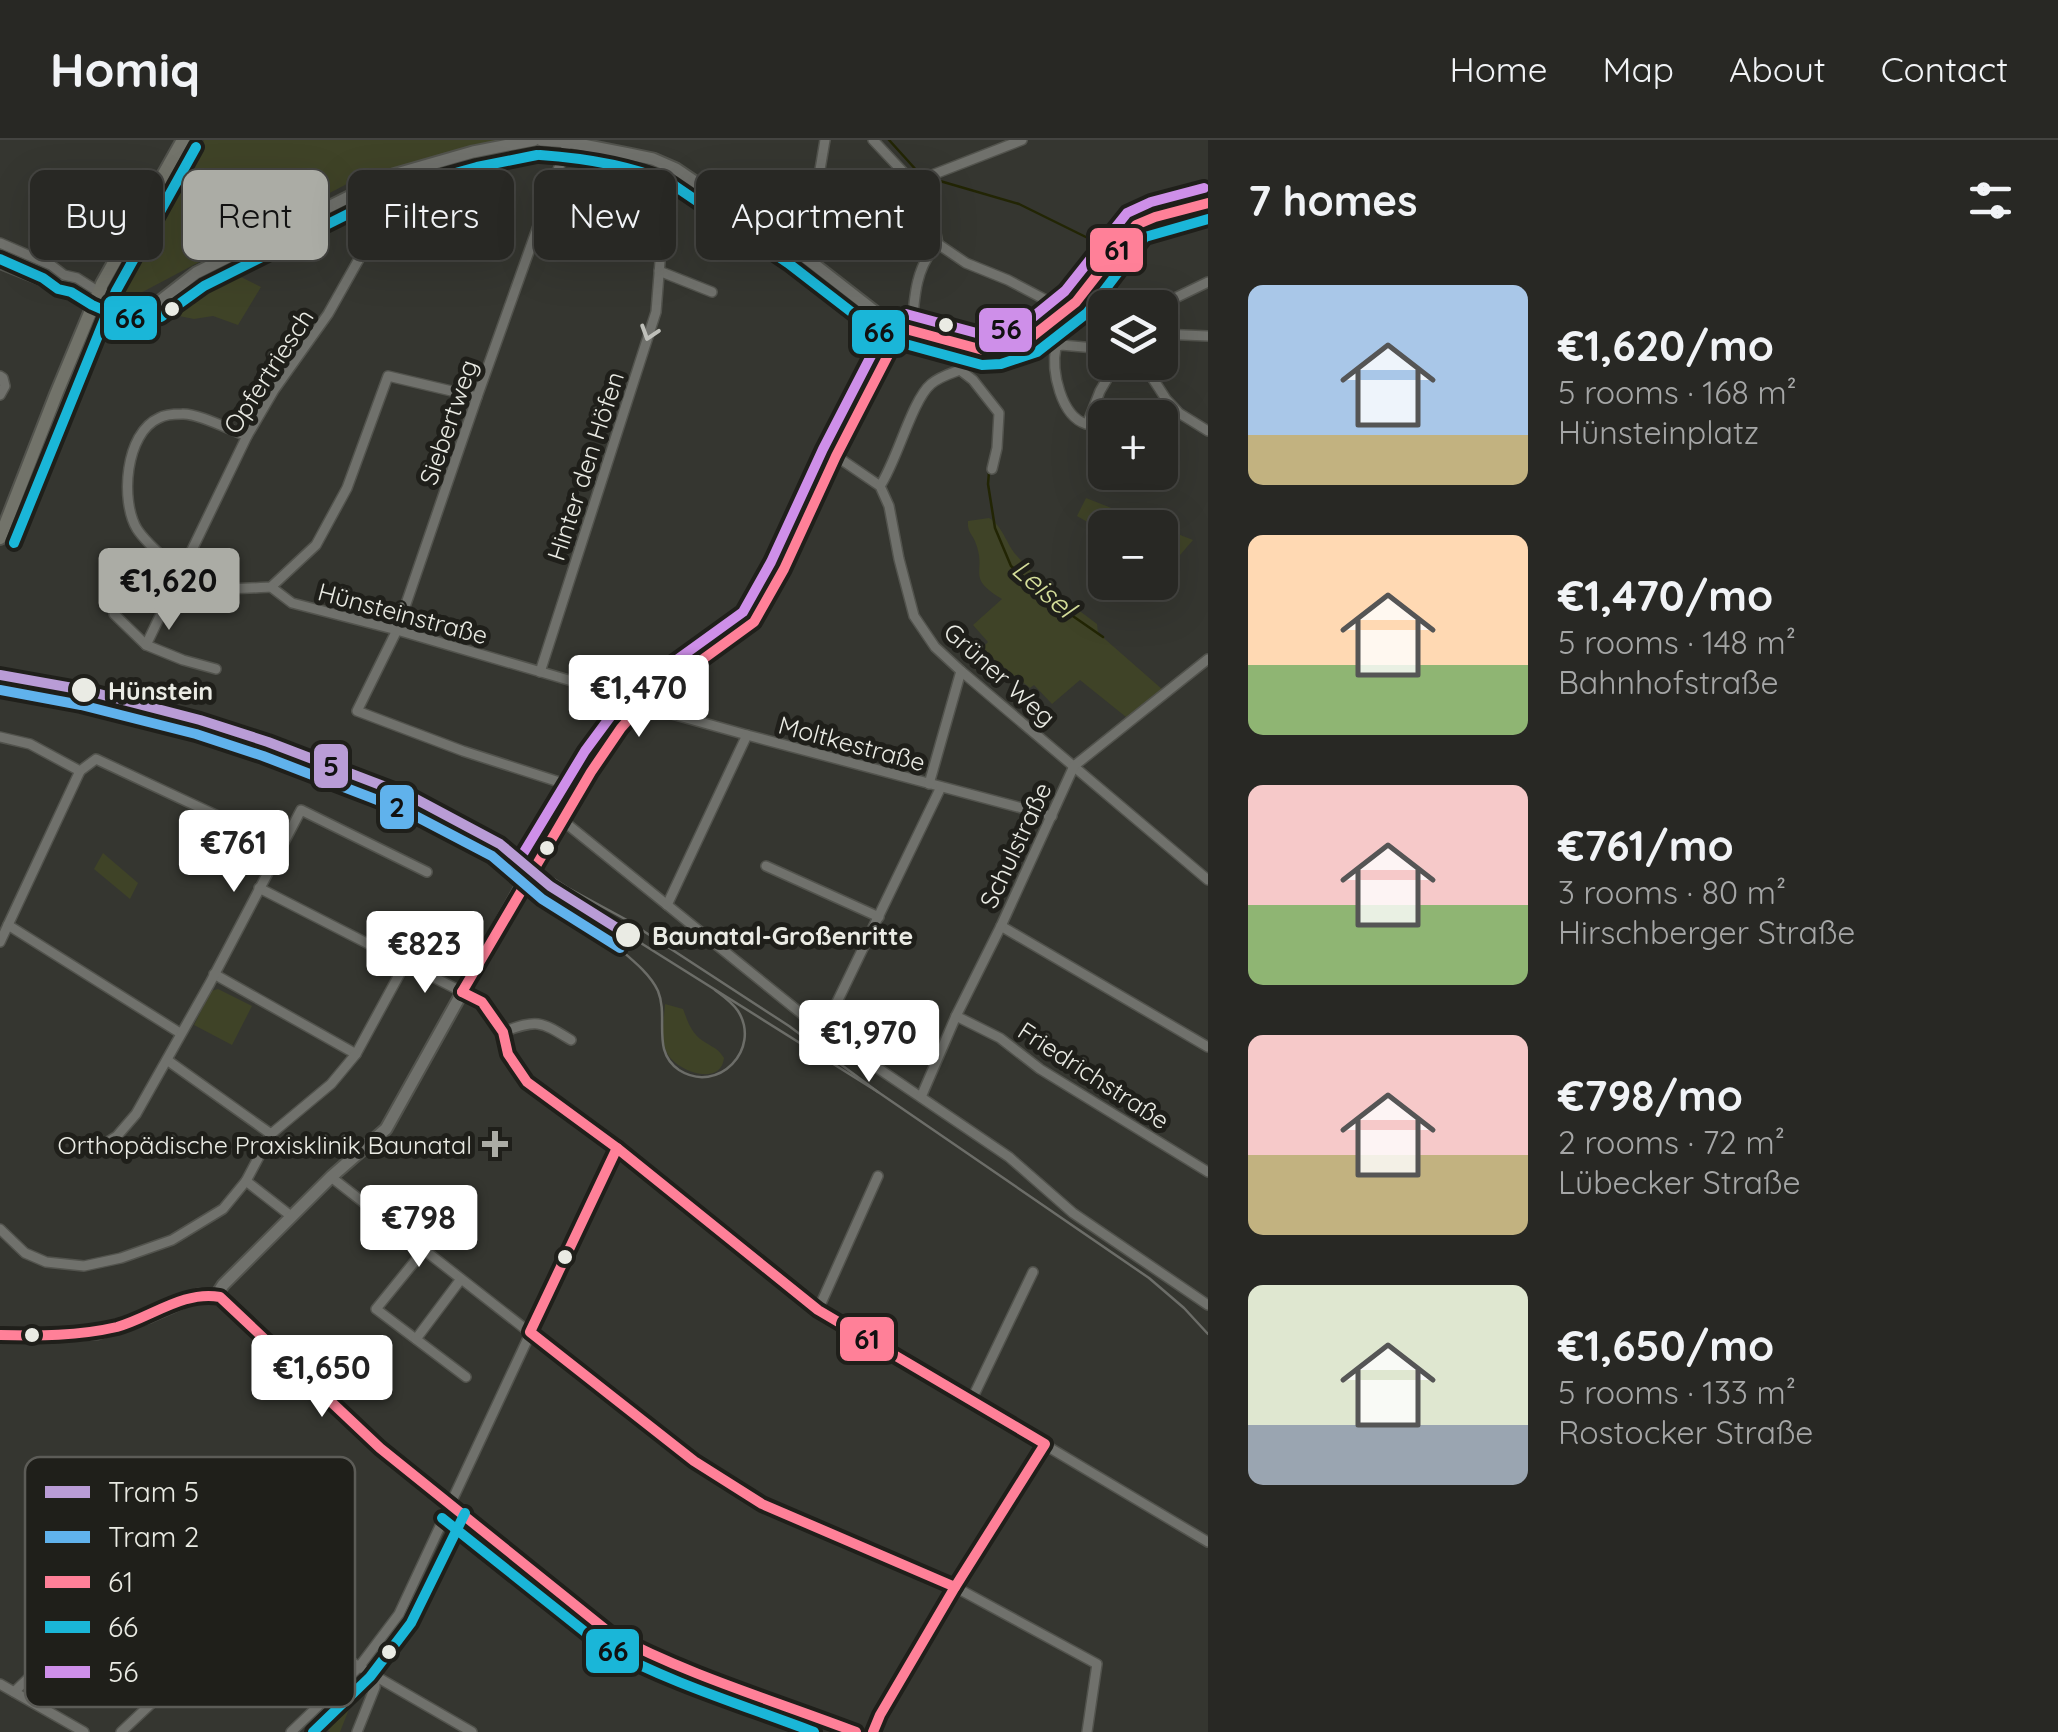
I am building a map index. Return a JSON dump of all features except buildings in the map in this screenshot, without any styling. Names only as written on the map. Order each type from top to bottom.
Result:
[{"type":"main road","points":[[0,538],[99,292],[182,140]]},
{"type":"street","points":[[410,170],[538,140],[568,142],[653,160],[696,182]]},
{"type":"street","points":[[821,170],[826,140]]},
{"type":"street","points":[[873,140],[902,170]]},
{"type":"street","points":[[940,172],[1022,140]]},
{"type":"street","name":"Siebertweg","points":[[568,142],[397,630],[358,711],[581,789]]},
{"type":"street","name":"Hinter den Höfen","points":[[540,672],[656,312],[666,186],[676,169]]},
{"type":"street","points":[[0,244],[51,265],[62,280],[93,306],[123,316],[141,316],[196,273],[348,196]]},
{"type":"street","points":[[810,260],[884,318],[907,329],[983,350],[1014,346],[1029,339],[1070,306],[1136,225],[1208,203]]},
{"type":"street","points":[[940,245],[966,263],[1088,313]]},
{"type":"street","name":"Opfertriesch","points":[[146,644],[247,436],[328,314],[358,260]]},
{"type":"street","points":[[216,1296],[291,1216],[386,1130],[525,881],[604,751],[633,712],[754,622],[836,456],[907,329],[914,290],[926,260]]},
{"type":"street","points":[[0,264],[45,282],[77,278],[99,292],[139,305],[159,302]]},
{"type":"street","points":[[658,271],[712,292]]},
{"type":"street","points":[[1178,297],[1208,282]]},
{"type":"street","points":[[1178,335],[1208,336]]},
{"type":"street","points":[[1088,348],[1061,344],[1054,354],[1060,391],[1079,423],[1086,424],[1106,380]]},
{"type":"street","points":[[960,370],[966,345]]},
{"type":"street","points":[[836,456],[880,486],[923,392],[943,376],[960,370]]},
{"type":"street","points":[[960,370],[999,413],[992,469]]},
{"type":"street","points":[[0,376],[5,386],[0,395]]},
{"type":"street","points":[[247,436],[186,413],[160,417],[147,427],[132,450],[126,490],[137,528],[180,572],[202,584],[271,587],[316,545],[347,488],[388,376],[476,397]]},
{"type":"street","points":[[1154,380],[1179,412],[1208,431]]},
{"type":"street","name":"Grüner Weg","points":[[880,486],[889,506],[914,616],[935,647],[1208,880]]},
{"type":"street","name":"Hünsteinstraße","points":[[271,587],[292,603],[644,702]]},
{"type":"street","points":[[114,614],[146,644],[216,670]]},
{"type":"street","name":"Schulstraße","points":[[921,1096],[1074,766],[1208,659]]},
{"type":"street","points":[[929,784],[960,672]]},
{"type":"street","name":"Moltkestraße","points":[[644,702],[661,711],[1052,816]]},
{"type":"street","points":[[667,906],[747,735]]},
{"type":"street","points":[[0,737],[30,744],[80,771]]},
{"type":"street","points":[[0,942],[80,771],[96,759],[282,846]]},
{"type":"street","points":[[823,1031],[940,787]]},
{"type":"street","points":[[84,1147],[92,1152],[117,1136],[136,1114],[301,810],[426,872]]},
{"type":"street","points":[[562,820],[823,1031],[1009,1157],[1073,1213],[1208,1306]]},
{"type":"street","points":[[766,866],[878,918]]},
{"type":"street","points":[[260,888],[482,1002],[503,1032],[508,1054],[527,1082],[818,1310],[1208,1542]]},
{"type":"street","points":[[8,925],[180,1033]]},
{"type":"street","points":[[1000,926],[1208,1046]]},
{"type":"street","points":[[0,1230],[24,1253],[46,1262],[84,1266],[172,1240],[223,1209],[246,1181],[271,1134],[331,1084],[356,1054],[405,964]]},
{"type":"street","points":[[214,974],[356,1054]]},
{"type":"street","name":"Friedrichstraße","points":[[956,1016],[1000,1038],[1040,1069],[1208,1172]]},
{"type":"street","points":[[503,1032],[536,1022],[571,1040]]},
{"type":"street","points":[[167,1060],[271,1134]]},
{"type":"street","points":[[355,1672],[398,1614],[616,1148]]},
{"type":"street","points":[[818,1310],[878,1176]]},
{"type":"street","points":[[331,1177],[694,1461],[762,1504],[955,1587],[1097,1664],[1088,1732]]},
{"type":"street","points":[[246,1181],[291,1216]]},
{"type":"street","points":[[424,1250],[376,1309],[466,1377]]},
{"type":"street","points":[[972,1400],[1033,1272]]},
{"type":"street","points":[[416,1339],[461,1279]]},
{"type":"street","points":[[0,1335],[96,1332],[198,1296],[216,1296],[230,1304],[380,1448],[611,1634],[671,1662],[856,1732]]},
{"type":"street","points":[[872,1732],[955,1587],[1045,1444]]},
{"type":"street","points":[[355,1664],[472,1732]]},
{"type":"street","points":[[357,1732],[375,1687],[375,1676]]},
{"type":"street","points":[[14,1692],[25,1681]]},
{"type":"street","points":[[0,1684],[25,1698]]},
{"type":"street","points":[[40,1707],[84,1732]]},
{"type":"street","points":[[121,1732],[148,1707]]},
{"type":"street","points":[[292,1732],[318,1707]]},
{"type":"green space","points":[[204,140],[501,140],[387,170],[348,170],[348,183],[328,194],[328,170],[186,170]]},
{"type":"green space","points":[[183,175],[183,260],[203,260],[133,297],[117,285],[132,260],[163,260],[163,208]]},
{"type":"green space","points":[[237,275],[261,287],[238,325],[213,316],[194,319],[169,314],[170,310]]},
{"type":"green space","points":[[1086,498],[1117,510],[1088,510],[1088,522],[1077,516]]},
{"type":"green space","points":[[989,518],[1026,566],[1097,624],[1098,633],[1163,690],[1126,717],[1080,680],[1052,704],[1034,685],[1030,688],[981,649],[988,642],[973,625],[1002,599],[980,580],[979,554],[968,521]]},
{"type":"green space","points":[[1178,534],[1193,540],[1178,557]]},
{"type":"green space","points":[[103,853],[138,883],[130,899],[94,869]]},
{"type":"green space","points":[[218,989],[252,1006],[232,1045],[194,1025],[211,991]]},
{"type":"green space","points":[[665,1004],[683,1009],[690,1027],[722,1055],[721,1067],[715,1072],[698,1074],[672,1060],[663,1036]]},
{"type":"green space","points":[[338,1707],[350,1707],[340,1732],[330,1732],[321,1724]]},
{"type":"waterway","name":"Leisel","points":[[889,140],[916,170]]},
{"type":"waterway","points":[[940,181],[1019,204],[1100,244]]},
{"type":"waterway","name":"Leisel","points":[[989,472],[995,528],[1011,566],[1054,603],[1103,637]]},
{"type":"tram line","name":"5","points":[[0,675],[84,690],[200,720],[412,797],[500,844],[550,886],[628,935]]},
{"type":"tram line","name":"2","points":[[0,690],[81,705],[196,734],[406,811],[492,856],[542,899],[620,948]]},
{"type":"tram line","points":[[604,935],[654,983],[661,1001],[665,1053],[679,1070],[694,1076],[708,1077],[721,1072],[740,1053],[744,1040],[744,1025],[738,1011],[715,990]]},
{"type":"tram line","points":[[628,935],[878,1092]]},
{"type":"railway","points":[[500,844],[625,919],[789,1026],[878,1092],[1149,1278],[1208,1334]]},
{"type":"transit line","name":"66","points":[[14,543],[116,291],[196,147]]},
{"type":"transit line","name":"66","points":[[0,259],[115,315],[139,320],[161,317],[204,286],[398,189],[537,155]]},
{"type":"transit line","name":"66","points":[[540,155],[606,163],[669,182],[788,263],[876,331],[898,342],[982,365],[1001,364],[1037,352],[1087,313],[1145,237],[1208,219]]},
{"type":"transit line","name":"56","points":[[906,314],[984,335],[1022,326],[1065,291],[1127,213],[1151,202],[1204,188]]},
{"type":"transit line","name":"61","points":[[902,328],[983,350],[1029,339],[1076,302],[1136,225],[1208,203]]},
{"type":"transit line","name":"56","points":[[521,857],[585,751],[616,709],[635,690],[743,612],[889,321]]},
{"type":"transit line","name":"61","points":[[462,992],[621,728],[644,702],[754,622],[902,328]]},
{"type":"transit line","name":"61","points":[[462,992],[482,1002],[503,1032],[508,1054],[527,1082],[617,1148],[818,1310],[1045,1444],[955,1587],[873,1732]]},
{"type":"transit line","name":"61","points":[[617,1148],[530,1332],[694,1461],[762,1504],[955,1587]]},
{"type":"transit line","name":"61","points":[[0,1335],[102,1330],[193,1297],[220,1297],[380,1448],[611,1634],[701,1675],[856,1732]]},
{"type":"transit line","name":"66","points":[[355,1691],[411,1623],[465,1513]]},
{"type":"transit line","name":"66","points":[[442,1518],[604,1647],[681,1683],[814,1732]]},
{"type":"transit line","name":"66","points":[[313,1732],[339,1707]]},
{"type":"place","name":"Hünstein","points":[[84,690]]},
{"type":"place","name":"Baunatal-Großenritte","points":[[628,935]]},
{"type":"place","name":"Orthopädische Praxisklinik Baunatal","points":[[495,1144]]}]
